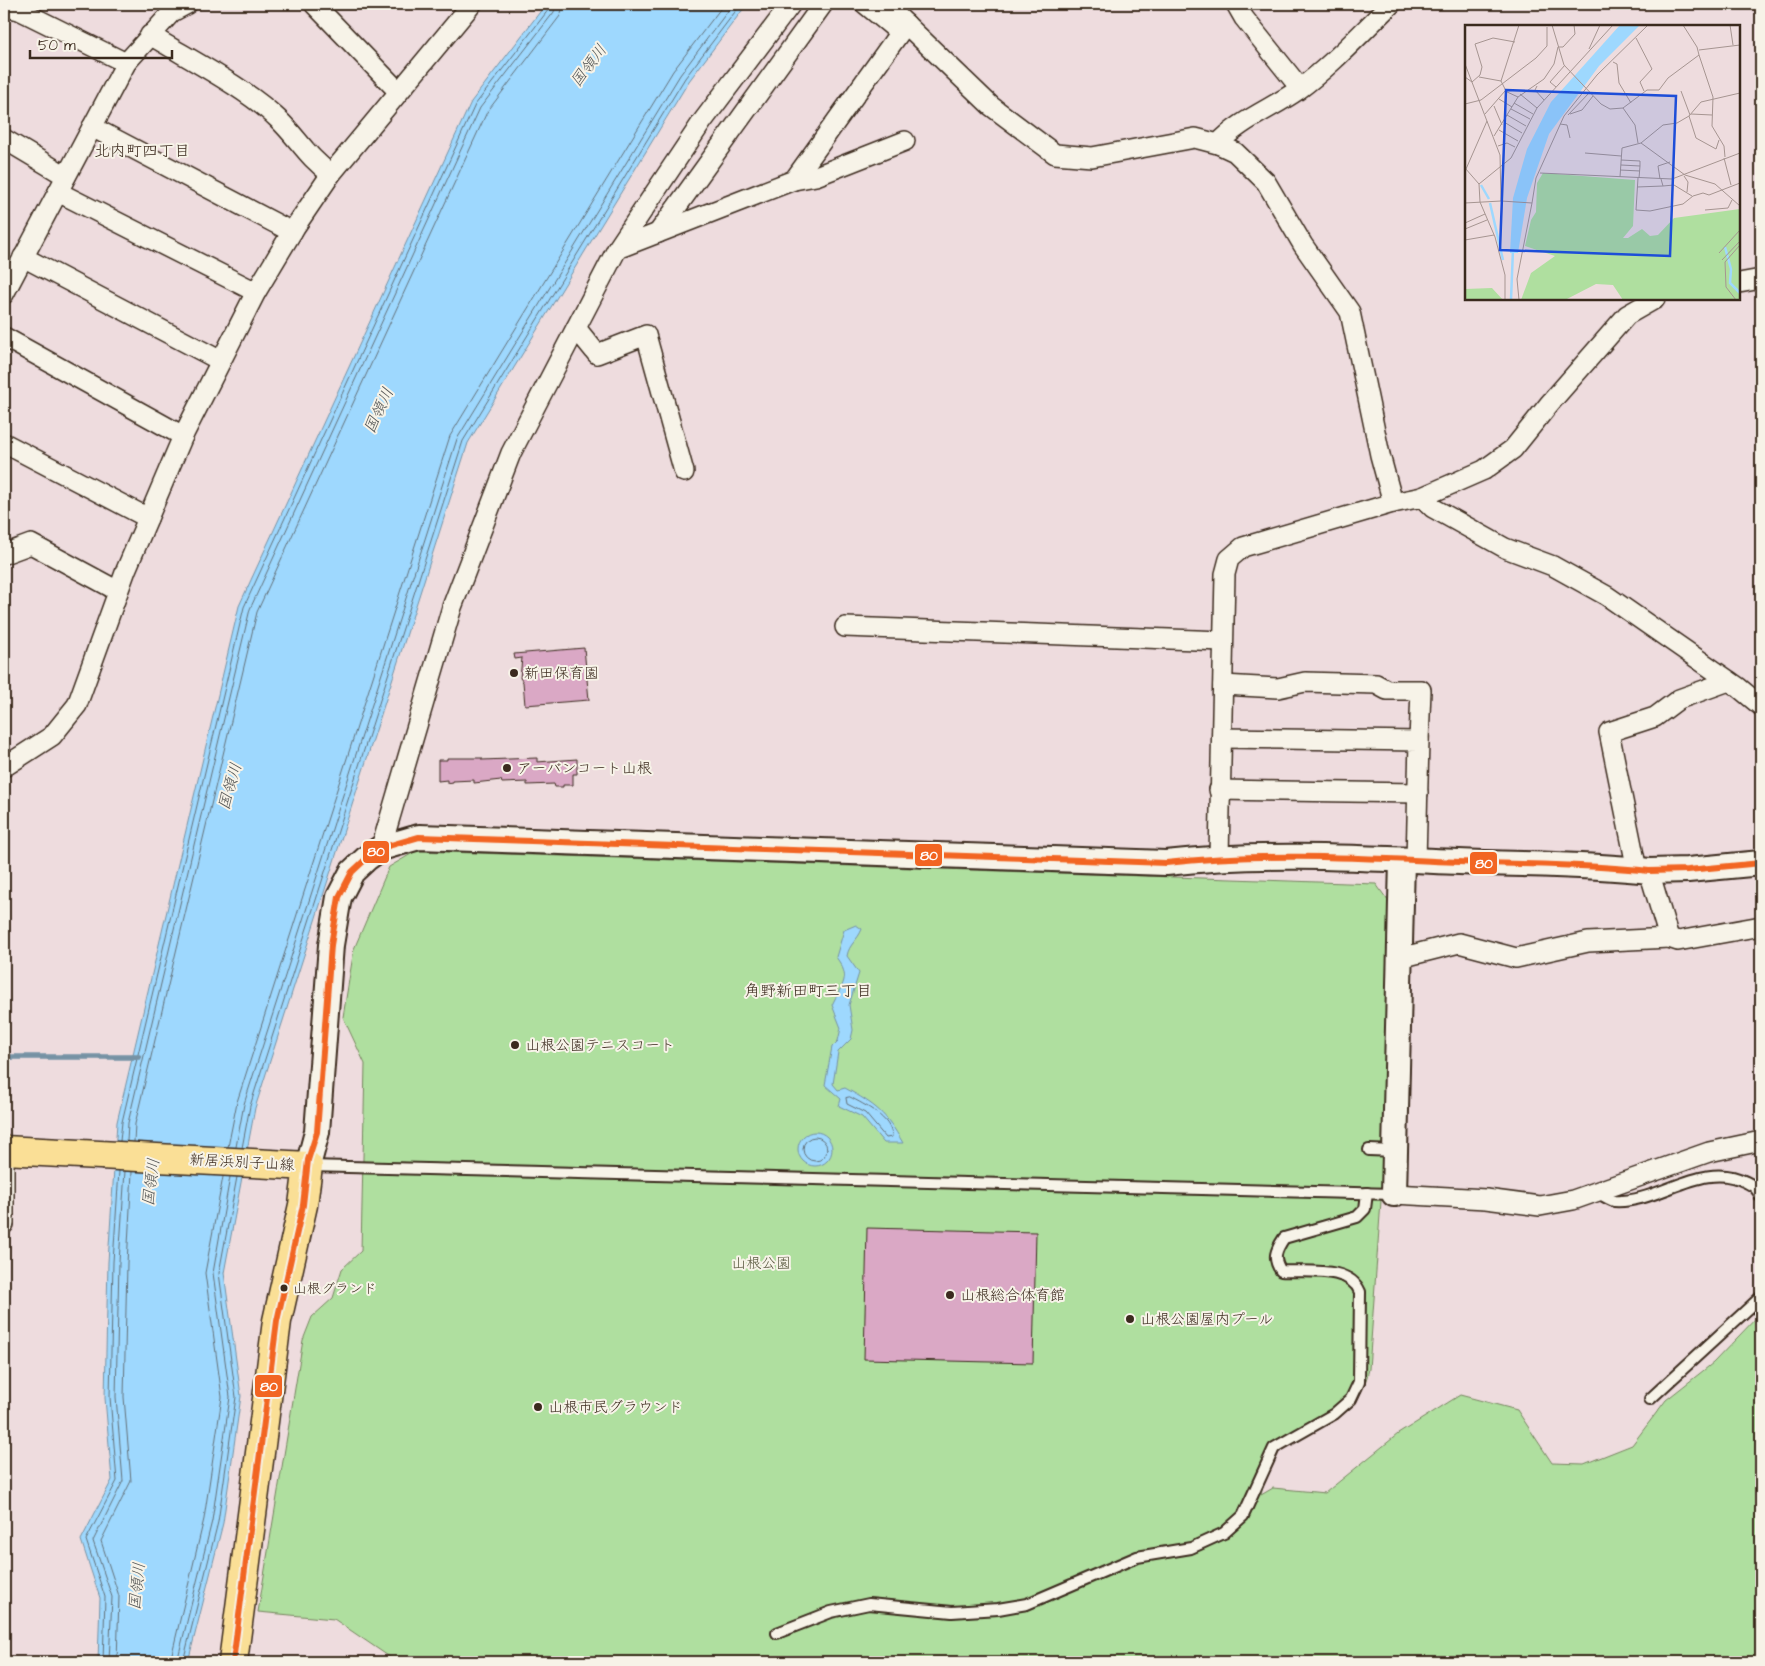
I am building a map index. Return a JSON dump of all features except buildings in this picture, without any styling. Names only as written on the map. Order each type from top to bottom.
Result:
[{"type":"main road","name":"新居浜別子山線","points":[[9,1150],[308,1166],[303,1205],[277,1321],[232,1662]]},
{"type":"street","points":[[4,294],[126,63],[172,12],[186,4]]},
{"type":"street","points":[[314,4],[398,91]]},
{"type":"street","points":[[4,768],[52,736],[77,705],[118,591],[183,436],[256,292],[292,232],[331,174],[472,4]]},
{"type":"street","points":[[381,848],[452,606],[511,453],[617,249],[702,122],[790,4]]},
{"type":"street","points":[[658,233],[823,4]]},
{"type":"street","points":[[865,4],[904,20]]},
{"type":"street","points":[[885,4],[904,20],[991,106],[1055,154],[1092,157],[1195,138],[1218,144],[1235,152],[1266,182],[1303,245],[1350,312],[1380,455],[1393,502]]},
{"type":"street","points":[[1236,4],[1244,18],[1300,88]]},
{"type":"street","points":[[1218,144],[1230,131],[1300,88],[1391,4]]},
{"type":"street","points":[[4,6],[19,10],[126,63]]},
{"type":"street","points":[[794,180],[904,20]]},
{"type":"street","points":[[150,35],[254,100],[278,119],[315,163],[331,174]]},
{"type":"street","points":[[92,127],[292,232]]},
{"type":"street","points":[[4,139],[62,184],[256,292]]},
{"type":"street","points":[[617,249],[794,180],[816,176],[905,142]]},
{"type":"street","points":[[23,257],[221,361]]},
{"type":"street","points":[[1740,283],[1761,280]]},
{"type":"street","points":[[1219,857],[1225,574],[1229,559],[1243,547],[1393,502],[1422,497],[1484,470],[1513,450],[1550,403],[1627,315],[1653,300]]},
{"type":"street","points":[[576,328],[597,354],[646,335],[684,472]]},
{"type":"street","points":[[4,337],[183,436]]},
{"type":"street","points":[[4,444],[148,518]]},
{"type":"street","points":[[1422,497],[1433,508],[1505,548],[1554,566],[1607,596],[1729,681],[1761,706]]},
{"type":"street","points":[[4,554],[31,544],[118,591]]},
{"type":"street","points":[[845,627],[1223,641]]},
{"type":"street","points":[[1669,938],[1643,870],[1609,732],[1655,717],[1679,699],[1729,681]]},
{"type":"street","points":[[1223,685],[1278,688],[1305,682],[1376,684],[1387,690],[1421,690],[1418,793],[1409,860],[1400,958],[1394,1194],[1486,1199],[1540,1206],[1574,1200],[1709,1152],[1761,1141]]},
{"type":"street","points":[[1222,738],[1419,741]]},
{"type":"street","points":[[1219,790],[1418,793]]},
{"type":"street","points":[[308,1166],[317,1132],[331,945],[339,897],[352,872],[381,848],[419,837],[1166,863],[1219,857],[1409,860],[1643,870],[1688,870],[1761,863]]},
{"type":"street","points":[[1400,958],[1460,944],[1516,958],[1588,942],[1669,938],[1678,941],[1761,926]]},
{"type":"street","points":[[4,1224],[9,1150]]},
{"type":"lane","points":[[1369,1150],[1395,1151]]},
{"type":"lane","points":[[308,1166],[1394,1194]]},
{"type":"lane","points":[[1596,1192],[1613,1201],[1648,1196],[1709,1175],[1734,1176],[1757,1188],[1761,1197]]},
{"type":"lane","points":[[777,1633],[831,1612],[869,1604],[952,1612],[998,1609],[1027,1604],[1137,1557],[1191,1548],[1224,1533],[1243,1516],[1274,1448],[1334,1414],[1351,1399],[1359,1382],[1360,1292],[1356,1283],[1343,1274],[1281,1271],[1276,1264],[1275,1252],[1284,1238],[1357,1217],[1365,1209],[1367,1193]]},
{"type":"lane","points":[[1650,1400],[1761,1297]]},
{"type":"green space","name":"山根公園","points":[[416,851],[1376,884],[1391,905],[1381,1201],[1369,1369],[1358,1398],[1351,1407],[1343,1414],[1277,1452],[1265,1479],[1261,1495],[1273,1488],[1325,1493],[1398,1434],[1460,1395],[1517,1410],[1552,1463],[1584,1464],[1632,1445],[1666,1400],[1713,1363],[1761,1313],[1761,1662],[397,1662],[334,1619],[258,1612],[303,1340],[312,1317],[333,1298],[342,1269],[361,1251],[365,1064],[343,1017],[354,949],[389,867]]},
{"type":"water","name":"国領川","points":[[546,4],[747,4],[689,81],[468,443],[255,1108],[224,1273],[241,1396],[223,1523],[188,1662],[98,1662],[100,1598],[81,1540],[112,1480],[105,1398],[108,1262],[117,1122],[239,606],[471,102]]},
{"type":"water","points":[[856,925],[862,929],[847,956],[859,973],[849,1005],[853,1030],[851,1039],[838,1052],[833,1084],[838,1090],[845,1088],[873,1105],[891,1124],[903,1143],[884,1143],[862,1117],[839,1106],[841,1099],[825,1085],[832,1047],[838,1041],[841,1028],[832,1005],[844,981],[844,971],[836,957],[844,930]]},
{"type":"water","points":[[815,1132],[827,1137],[832,1149],[827,1161],[815,1166],[803,1161],[798,1149],[803,1137]]},
{"type":"waterway","points":[[4,1057],[139,1057]]},
{"type":"transit line","name":"80","points":[[233,1662],[277,1321],[303,1205],[308,1160],[317,1132],[331,945],[339,897],[352,872],[381,848],[419,837],[1166,863],[1239,858],[1312,857],[1578,866],[1649,871],[1688,870],[1761,863]]},
{"type":"place","name":"新田保育園","points":[[514,673]]},
{"type":"place","name":"アーバンコート山根","points":[[507,768]]},
{"type":"place","name":"山根公園テニスコート","points":[[515,1045]]},
{"type":"place","name":"山根グランド","points":[[284,1288]]},
{"type":"place","name":"山根総合体育館","points":[[950,1295]]},
{"type":"place","name":"山根公園屋内プール","points":[[1130,1319]]},
{"type":"place","name":"山根市民グラウンド","points":[[538,1407]]},
{"type":"district","name":"北内町四丁目","points":[[142,150]]},
{"type":"district","name":"角野新田町三丁目","points":[[808,990]]}]
